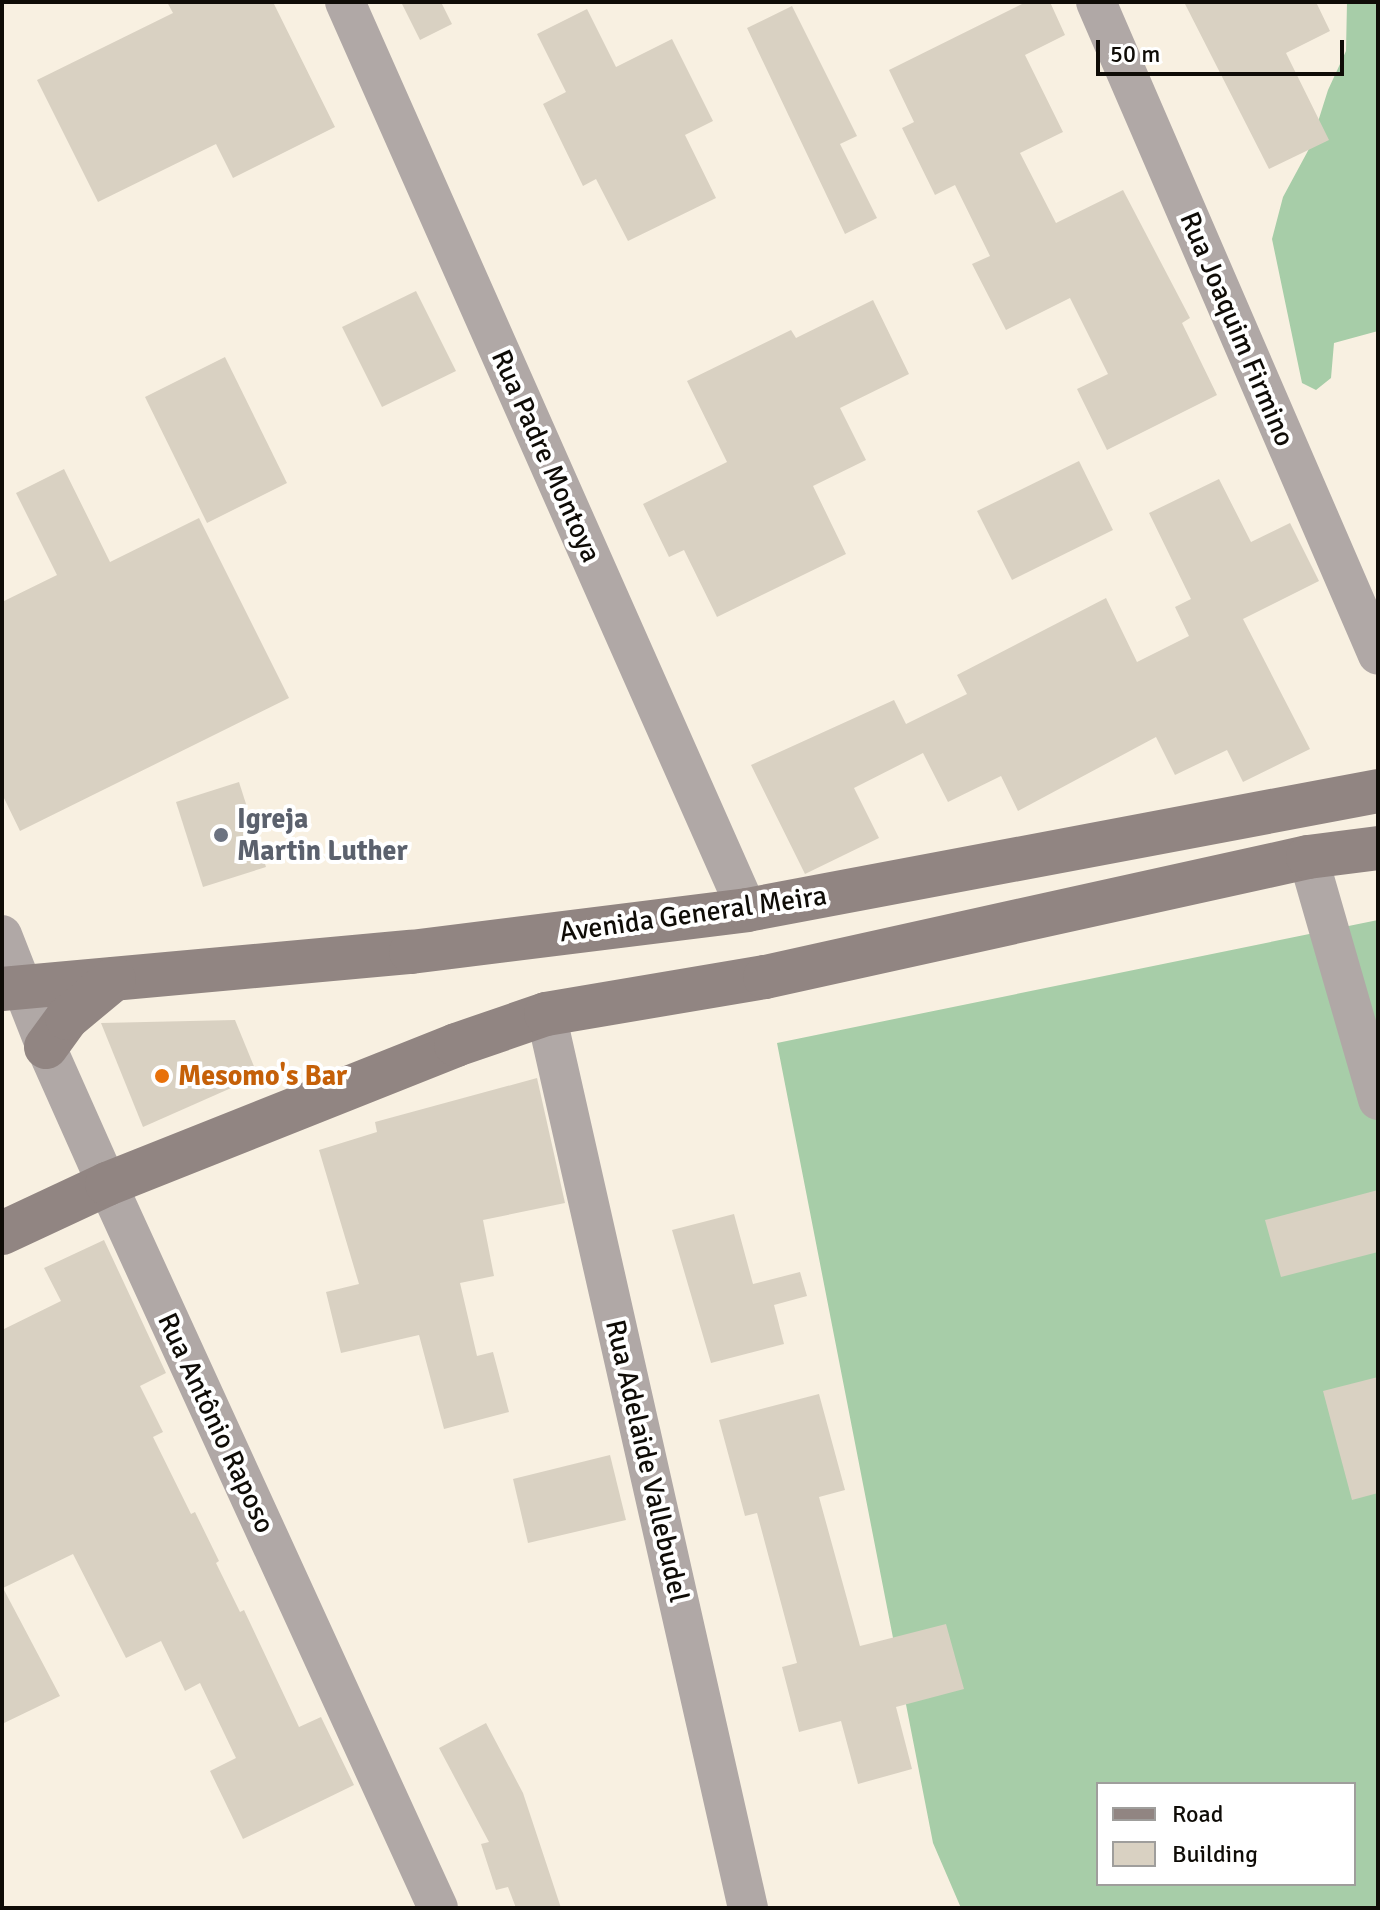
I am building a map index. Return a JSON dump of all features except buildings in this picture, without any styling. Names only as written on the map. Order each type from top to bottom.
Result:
[{"type":"main road","name":"Avenida General Meira","points":[[14,988],[411,952],[747,910],[1378,791]]},
{"type":"main road","points":[[2,1233],[107,1184],[456,1045],[546,1014],[765,977],[1308,857],[1378,848]]},
{"type":"main road","points":[[747,910],[765,977]]},
{"type":"main road","points":[[46,1047],[67,1018],[114,979]]},
{"type":"street","name":"Rua Padre Montoya","points":[[345,2],[747,910]]},
{"type":"street","name":"Rua Joaquim Firmino","points":[[1096,2],[1378,655]]},
{"type":"street","points":[[1308,857],[1378,1100]]},
{"type":"street","name":"Rua Antônio Raposo","points":[[2,935],[14,988],[46,1047],[438,1908]]},
{"type":"street","name":"Rua Adelaide Vallebudel","points":[[546,1014],[748,1908]]},
{"type":"green space","points":[[1347,2],[1378,2],[1378,331],[1334,343],[1331,378],[1316,390],[1302,383],[1272,239],[1283,197],[1310,147],[1328,90],[1346,51]]},
{"type":"green space","points":[[1378,920],[1378,1908],[961,1908],[933,1843],[777,1043]]},
{"type":"place","name":"Igreja Martin Luther","points":[[221,835]]},
{"type":"place","name":"Mesomo's Bar","points":[[162,1076]]}]
